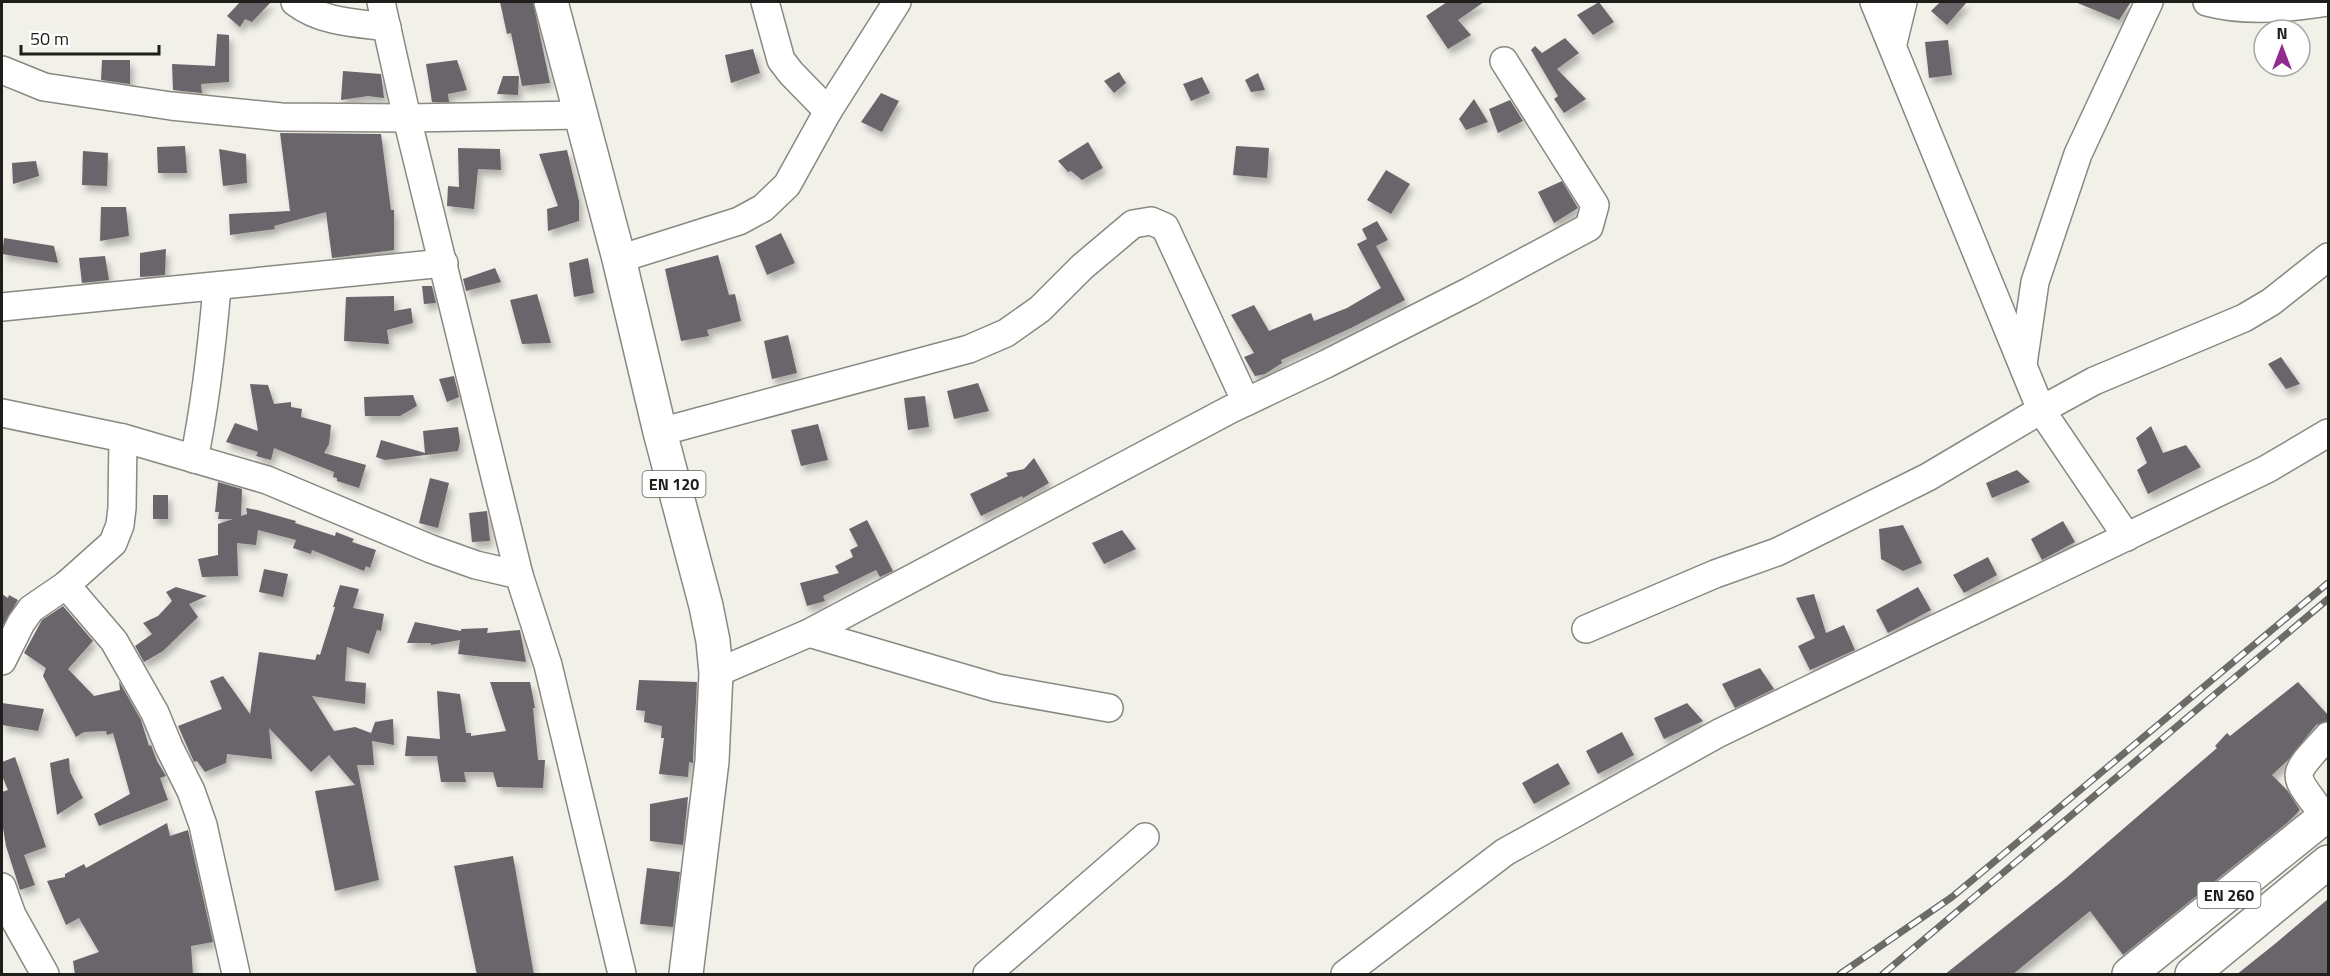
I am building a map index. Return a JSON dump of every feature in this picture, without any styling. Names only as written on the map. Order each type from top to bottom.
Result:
[{"type":"main road","name":"EN 120","points":[[551,2],[619,258],[713,641],[716,674],[712,761],[686,975]]},
{"type":"main road","name":"EN 260","points":[[2129,975],[2327,815]]},
{"type":"main road","points":[[2295,842],[2324,866]]},
{"type":"main road","name":"EN 260","points":[[2192,975],[2324,866]]},
{"type":"street","points":[[295,2],[302,8],[328,19],[384,14],[407,118],[519,575],[548,665],[622,975]]},
{"type":"street","points":[[765,2],[781,60],[828,111]]},
{"type":"street","points":[[619,258],[739,221],[763,208],[787,185],[828,111],[897,2]]},
{"type":"street","points":[[1874,2],[1893,43],[2041,410],[2127,537]]},
{"type":"street","points":[[1893,43],[1903,2]]},
{"type":"street","points":[[2023,366],[2035,282],[2078,154],[2149,2]]},
{"type":"street","points":[[2207,2],[2243,7],[2302,7],[2328,2]]},
{"type":"street","points":[[716,674],[809,633],[1246,402],[1470,291],[1589,227],[1595,205],[1504,61]]},
{"type":"street","points":[[2,70],[44,87],[171,106],[281,117],[407,118],[581,115]]},
{"type":"street","points":[[660,432],[969,349],[1006,333],[1040,309],[1082,267],[1133,224],[1152,221],[1165,227],[1246,402]]},
{"type":"street","points":[[1586,629],[1715,574],[1777,552],[1928,477],[2094,381],[2244,318],[2271,302],[2328,257]]},
{"type":"street","points":[[2,307],[444,263]]},
{"type":"street","points":[[194,459],[203,418],[217,287]]},
{"type":"street","points":[[2,413],[123,438],[267,480],[431,549],[476,565],[519,575]]},
{"type":"street","points":[[1345,975],[1505,852],[1719,734],[2267,469],[2328,433]]},
{"type":"street","points":[[2,661],[21,623],[31,609],[66,585],[113,543],[120,525],[122,508],[123,438]]},
{"type":"street","points":[[66,585],[114,641],[154,713],[191,791],[202,825],[236,975]]},
{"type":"street","points":[[809,633],[997,688],[1109,708]]},
{"type":"street","points":[[2327,815],[2298,781],[2298,773],[2328,736]]},
{"type":"street","points":[[987,975],[1145,837]]},
{"type":"street","points":[[2,887],[12,915],[45,975]]},
{"type":"building","points":[[240,2],[271,2],[252,22],[245,19],[240,27],[227,16]]},
{"type":"building","points":[[500,2],[533,2],[550,83],[522,86],[511,33],[507,34]]},
{"type":"building","points":[[1447,2],[1484,2],[1458,20],[1471,35],[1448,49],[1426,16]]},
{"type":"building","points":[[1599,2],[1614,22],[1593,35],[1577,15]]},
{"type":"building","points":[[1940,2],[1967,2],[1947,25],[1931,11]]},
{"type":"building","points":[[2075,2],[2131,2],[2119,20]]},
{"type":"building","points":[[217,34],[229,35],[229,82],[201,84],[202,93],[173,90],[172,64],[215,66]]},
{"type":"building","points":[[1565,38],[1579,53],[1557,69],[1586,99],[1564,113],[1554,99],[1558,96],[1531,50],[1535,46],[1542,53]]},
{"type":"building","points":[[1948,40],[1952,75],[1929,78],[1925,42]]},
{"type":"building","points":[[753,49],[760,73],[731,83],[725,55]]},
{"type":"building","points":[[102,60],[130,60],[130,84],[101,80]]},
{"type":"building","points":[[457,60],[467,90],[448,94],[449,102],[432,102],[426,64]]},
{"type":"building","points":[[343,71],[381,74],[384,98],[368,96],[341,100]]},
{"type":"building","points":[[1119,72],[1126,83],[1114,93],[1104,81]]},
{"type":"building","points":[[1258,73],[1265,90],[1251,92],[1245,80]]},
{"type":"building","points":[[503,76],[519,76],[518,95],[497,94]]},
{"type":"building","points":[[1202,77],[1210,93],[1191,101],[1183,84]]},
{"type":"building","points":[[881,93],[899,101],[882,132],[861,122]]},
{"type":"building","points":[[1474,99],[1488,122],[1466,130],[1459,119]]},
{"type":"building","points":[[1510,100],[1523,121],[1498,133],[1489,109]]},
{"type":"building","points":[[280,133],[381,134],[391,210],[394,210],[394,250],[332,258],[326,212],[274,226],[275,229],[230,235],[229,214],[290,211]]},
{"type":"building","points":[[1088,142],[1103,168],[1082,180],[1071,171],[1068,172],[1058,161]]},
{"type":"building","points":[[185,146],[187,173],[158,173],[157,147]]},
{"type":"building","points":[[1236,146],[1269,148],[1267,178],[1233,175]]},
{"type":"building","points":[[458,148],[500,149],[501,170],[478,169],[474,209],[447,206],[448,186],[459,187]]},
{"type":"building","points":[[219,149],[246,154],[247,183],[223,186]]},
{"type":"building","points":[[567,150],[579,201],[579,221],[548,231],[547,209],[558,206],[539,154]]},
{"type":"building","points":[[83,151],[108,153],[107,186],[82,185]]},
{"type":"building","points":[[36,161],[39,176],[13,184],[12,163]]},
{"type":"building","points":[[1386,170],[1410,184],[1391,214],[1367,200]]},
{"type":"building","points":[[1562,181],[1578,208],[1554,223],[1538,192]]},
{"type":"building","points":[[101,207],[126,207],[129,236],[100,241]]},
{"type":"building","points":[[1377,221],[1388,240],[1376,246],[1405,300],[1281,360],[1282,363],[1265,374],[1255,376],[1244,357],[1254,353],[1231,315],[1254,305],[1269,331],[1311,313],[1314,321],[1347,308],[1381,288],[1357,244],[1367,239],[1362,229]]},
{"type":"building","points":[[781,233],[795,263],[767,275],[755,246]]},
{"type":"building","points":[[4,238],[54,246],[58,263],[2,254]]},
{"type":"building","points":[[166,249],[165,275],[140,277],[140,253]]},
{"type":"building","points":[[718,255],[729,295],[735,294],[741,321],[707,330],[709,336],[681,341],[665,269]]},
{"type":"building","points":[[105,256],[109,280],[82,283],[79,258]]},
{"type":"building","points":[[588,258],[594,293],[574,297],[569,263]]},
{"type":"building","points":[[495,268],[501,282],[466,291],[463,279]]},
{"type":"building","points":[[422,286],[432,286],[436,303],[424,304]]},
{"type":"building","points":[[537,294],[551,343],[522,344],[510,300]]},
{"type":"building","points":[[394,296],[394,311],[411,308],[413,323],[387,330],[389,344],[344,341],[346,297]]},
{"type":"building","points":[[788,335],[797,373],[772,379],[764,341]]},
{"type":"building","points":[[2281,357],[2300,384],[2286,389],[2268,364]]},
{"type":"building","points":[[454,376],[459,397],[447,402],[439,379]]},
{"type":"building","points":[[978,383],[989,411],[954,419],[947,391]]},
{"type":"building","points":[[250,384],[268,385],[274,404],[291,402],[291,407],[302,409],[301,417],[331,425],[329,444],[324,453],[366,465],[359,488],[337,481],[337,478],[333,477],[334,472],[274,448],[271,460],[256,456],[258,452],[226,442],[235,423],[258,431]]},
{"type":"building","points":[[413,395],[417,406],[400,416],[365,416],[364,397]]},
{"type":"building","points":[[925,396],[929,427],[908,430],[904,398]]},
{"type":"building","points":[[818,424],[828,460],[801,466],[791,430]]},
{"type":"building","points":[[2151,426],[2163,453],[2186,445],[2201,467],[2148,494],[2137,470],[2147,463],[2136,438]]},
{"type":"building","points":[[458,427],[460,442],[458,451],[385,460],[376,457],[381,440],[425,453],[423,431]]},
{"type":"building","points":[[1034,458],[1049,483],[1023,498],[1022,496],[981,516],[970,494],[1008,476],[1006,473],[1024,469]]},
{"type":"building","points":[[2017,470],[2030,482],[1992,498],[1986,483]]},
{"type":"building","points":[[430,478],[449,483],[438,528],[419,523]]},
{"type":"building","points":[[218,482],[242,489],[241,516],[247,514],[246,508],[257,510],[296,521],[295,523],[335,536],[336,532],[354,539],[352,542],[376,550],[370,568],[366,566],[364,571],[312,550],[311,554],[293,548],[296,540],[258,530],[256,545],[237,543],[238,576],[202,577],[198,559],[218,555],[218,524],[233,519],[218,519],[219,512],[215,512]]},
{"type":"building","points":[[153,495],[168,495],[168,519],[153,519]]},
{"type":"building","points":[[487,511],[490,541],[472,542],[469,513]]},
{"type":"building","points":[[867,520],[893,571],[880,577],[876,570],[823,596],[825,601],[807,606],[800,583],[839,573],[835,566],[853,557],[850,550],[858,546],[849,529]]},
{"type":"building","points":[[2063,521],[2075,542],[2042,560],[2031,539]]},
{"type":"building","points":[[1903,525],[1922,563],[1903,571],[1881,559],[1879,529]]},
{"type":"building","points":[[1122,530],[1136,549],[1104,564],[1092,543]]},
{"type":"building","points":[[1988,557],[1997,575],[1964,593],[1953,575]]},
{"type":"building","points":[[264,569],[288,574],[283,597],[259,592]]},
{"type":"building","points":[[340,585],[359,589],[353,608],[384,614],[381,631],[377,630],[369,654],[347,647],[345,681],[366,683],[365,704],[312,696],[334,731],[355,727],[371,733],[375,722],[393,719],[394,745],[372,741],[374,765],[357,765],[379,880],[335,891],[315,791],[355,785],[329,755],[311,772],[269,728],[272,759],[227,754],[226,763],[205,772],[197,761],[194,762],[178,726],[222,709],[210,681],[223,676],[250,714],[259,652],[315,660],[317,654],[320,655]]},
{"type":"building","points":[[176,587],[207,596],[189,604],[198,617],[163,651],[144,662],[135,646],[152,634],[143,623],[158,616],[172,601],[166,592]]},
{"type":"building","points":[[1918,587],[1931,610],[1888,633],[1876,610]]},
{"type":"building","points":[[2,594],[18,600],[2,627]]},
{"type":"building","points":[[1814,594],[1826,633],[1844,625],[1855,650],[1810,670],[1798,646],[1815,638],[1796,598]]},
{"type":"building","points":[[63,606],[93,641],[68,669],[94,696],[120,690],[119,681],[141,720],[149,746],[151,745],[166,776],[160,778],[168,800],[99,826],[94,814],[130,794],[113,733],[107,735],[106,731],[84,732],[76,737],[43,676],[46,668],[24,653],[42,620]]},
{"type":"building","points":[[415,622],[461,631],[461,629],[488,628],[487,633],[520,630],[526,662],[458,654],[460,640],[431,645],[431,643],[407,643]]},
{"type":"building","points":[[1760,668],[1774,689],[1735,708],[1722,684]]},
{"type":"building","points":[[639,680],[697,682],[693,763],[689,762],[688,777],[659,774],[664,738],[661,738],[662,726],[644,722],[645,711],[636,710]]},
{"type":"building","points":[[490,682],[530,682],[535,708],[533,708],[538,760],[545,760],[543,788],[497,787],[493,772],[464,772],[466,782],[441,782],[437,756],[405,756],[407,736],[440,739],[437,691],[460,694],[466,733],[471,733],[471,736],[506,731]]},
{"type":"building","points":[[2298,682],[2328,715],[2328,721],[2316,725],[2288,760],[2272,775],[2287,790],[2300,810],[2287,823],[2123,955],[2090,911],[2012,975],[1944,975],[2065,879],[2217,748],[2215,746],[2227,733],[2230,736]]},
{"type":"building","points":[[2,703],[44,709],[38,731],[2,725]]},
{"type":"building","points":[[1687,703],[1703,721],[1664,739],[1654,718]]},
{"type":"building","points":[[1622,732],[1634,755],[1598,774],[1586,751]]},
{"type":"building","points":[[15,757],[46,847],[24,855],[35,885],[20,890],[6,846],[2,822],[2,792],[8,790],[2,776],[2,762]]},
{"type":"building","points":[[69,758],[70,772],[83,798],[57,815],[50,763]]},
{"type":"building","points":[[1558,763],[1570,784],[1534,804],[1522,783]]},
{"type":"building","points":[[688,797],[683,845],[650,841],[650,804]]},
{"type":"building","points":[[167,823],[170,836],[188,830],[213,942],[191,946],[193,975],[75,975],[73,961],[99,952],[79,918],[66,925],[47,881],[65,877],[65,874],[84,864],[86,868]]},
{"type":"building","points":[[513,856],[534,975],[477,975],[454,866]]},
{"type":"building","points":[[647,868],[680,872],[673,927],[640,924]]},
{"type":"building","points":[[2328,899],[2328,975],[2236,975],[2276,943]]},
{"type":"railway","points":[[1840,974],[1952,897],[2328,583]]},
{"type":"railway","points":[[1883,974],[2328,599]]}]
